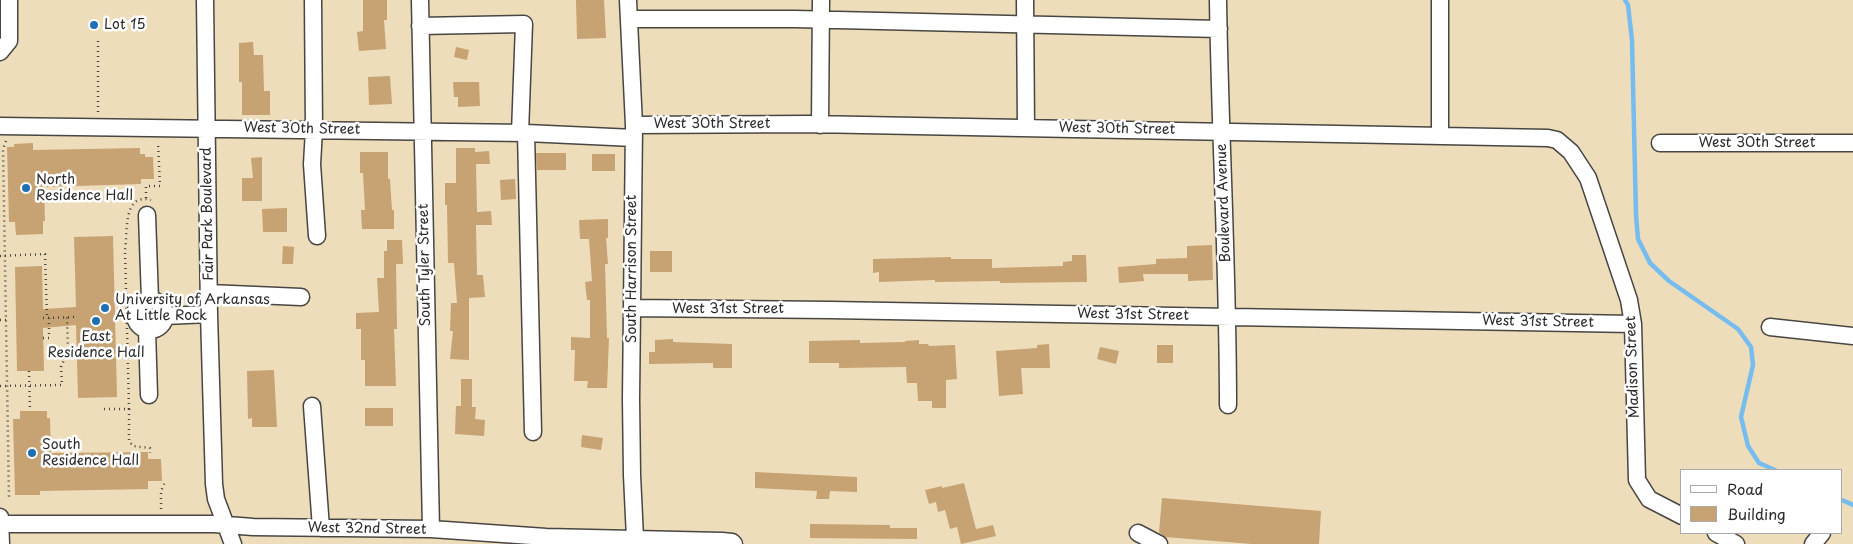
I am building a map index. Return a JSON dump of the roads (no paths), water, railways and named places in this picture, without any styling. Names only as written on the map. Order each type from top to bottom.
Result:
[{"type":"street","points":[[0,52],[9,41],[9,0]]},
{"type":"street","name":"Fair Park Boulevard","points":[[205,0],[209,314],[214,484],[216,499],[233,544]]},
{"type":"street","points":[[313,0],[314,130],[312,164],[316,236]]},
{"type":"street","name":"South Tyler Street","points":[[420,0],[431,530]]},
{"type":"street","name":"South Harrison Street","points":[[628,0],[634,131],[632,475],[635,538]]},
{"type":"street","points":[[820,125],[821,0]]},
{"type":"street","points":[[1025,0],[1026,128]]},
{"type":"street","name":"Boulevard Avenue","points":[[1218,0],[1228,317],[1228,405]]},
{"type":"street","points":[[1440,0],[1440,136]]},
{"type":"street","points":[[629,19],[822,20],[1219,29]]},
{"type":"street","points":[[420,26],[524,24],[523,133],[533,432]]},
{"type":"street","name":"West 30th Street","points":[[3,133],[207,128],[523,133],[820,125],[1548,138],[1557,140],[1571,152],[1584,172]]},
{"type":"street","name":"West 30th Street","points":[[1660,143],[1853,143]]},
{"type":"street","name":"Madison Street","points":[[1584,172],[1610,241],[1629,300],[1633,324],[1637,480],[1650,499],[1680,515]]},
{"type":"street","points":[[149,205],[150,300]]},
{"type":"street","points":[[209,293],[301,297]]},
{"type":"street","points":[[150,300],[162,306],[165,316],[164,321],[157,328],[147,330],[138,324],[135,316],[138,306],[150,300]]},
{"type":"street","name":"West 31st Street","points":[[632,308],[1633,324]]},
{"type":"street","points":[[165,316],[209,314]]},
{"type":"street","points":[[1770,327],[1853,336]]},
{"type":"street","points":[[147,330],[149,395]]},
{"type":"street","points":[[312,406],[322,528]]},
{"type":"street","points":[[0,517],[1,544]]},
{"type":"street","name":"West 32nd Street","points":[[0,524],[200,524],[431,530],[547,541],[635,538],[732,542],[734,544]]},
{"type":"street","points":[[1138,533],[1159,544]]},
{"type":"street","points":[[1718,534],[1736,544]]},
{"type":"street","points":[[1813,544],[1821,534]]},
{"type":"waterway","points":[[1625,0],[1628,5],[1632,40],[1638,239],[1650,263],[1669,281],[1738,329],[1751,347],[1753,365],[1741,417],[1748,446],[1759,463],[1773,469]]},
{"type":"waterway","points":[[1843,500],[1853,505]]},
{"type":"place","name":"Lot 15","points":[[94,25]]},
{"type":"place","name":"North Residence Hall","points":[[26,188]]},
{"type":"place","name":"University of Arkansas At Little Rock","points":[[105,308]]},
{"type":"place","name":"East Residence Hall","points":[[96,321]]},
{"type":"place","name":"South Residence Hall","points":[[32,453]]}]
